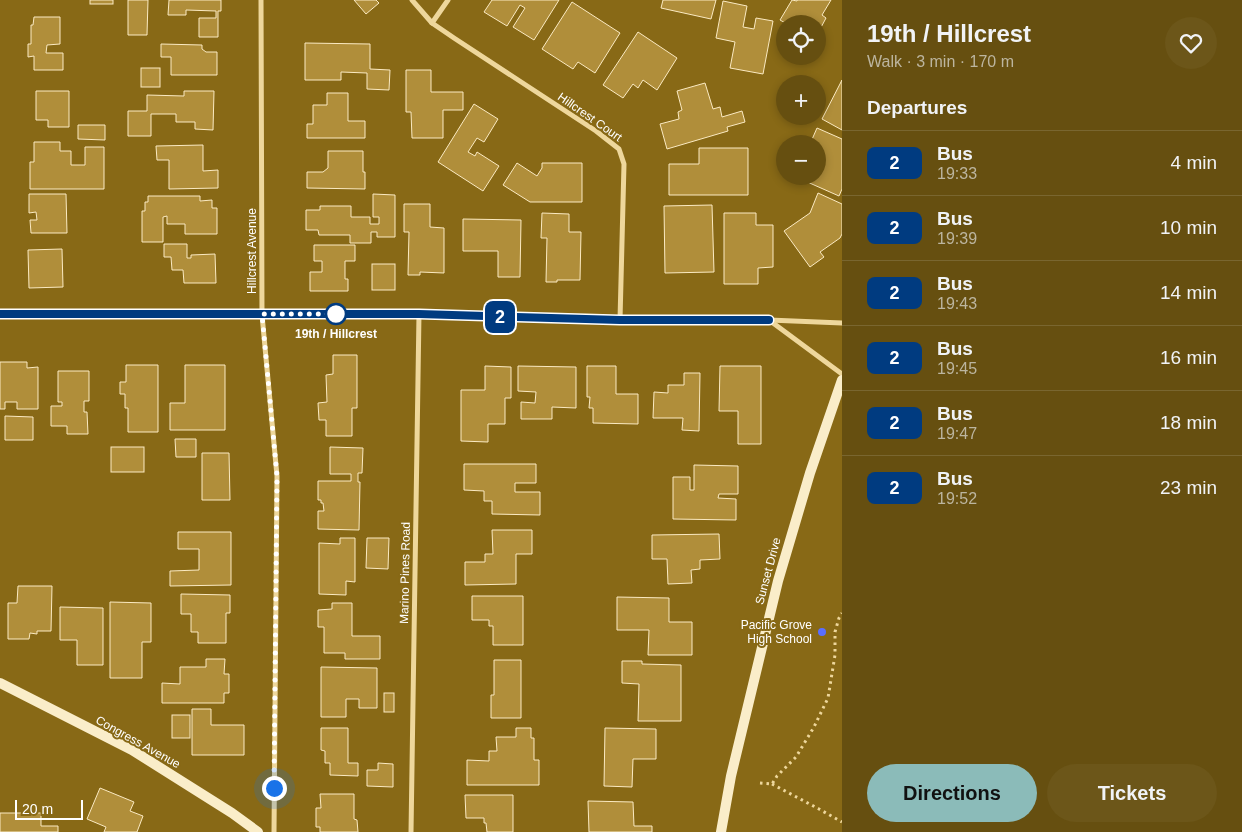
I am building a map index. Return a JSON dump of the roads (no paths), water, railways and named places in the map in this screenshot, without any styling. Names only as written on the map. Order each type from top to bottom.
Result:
[{"type":"main road","name":"Sunset Drive","points":[[722,832],[731,776],[778,581],[810,473],[842,380]]},
{"type":"main road","name":"Congress Avenue","points":[[0,684],[132,750],[232,813],[258,832]]},
{"type":"street","name":"Hillcrest Avenue","points":[[261,0],[262,314],[277,476],[274,832]]},
{"type":"street","name":"Hillcrest Court","points":[[412,0],[432,23],[596,131],[620,149],[624,164],[620,320]]},
{"type":"street","points":[[432,23],[448,0]]},
{"type":"street","points":[[0,314],[419,314],[620,320],[769,320],[842,323]]},
{"type":"street","name":"Marino Pines Road","points":[[411,832],[419,314]]},
{"type":"street","points":[[769,320],[842,374]]},
{"type":"place","name":"19th / Hillcrest","points":[[336,314]]},
{"type":"place","name":"Pacific Grove High School","points":[[822,632]]}]
